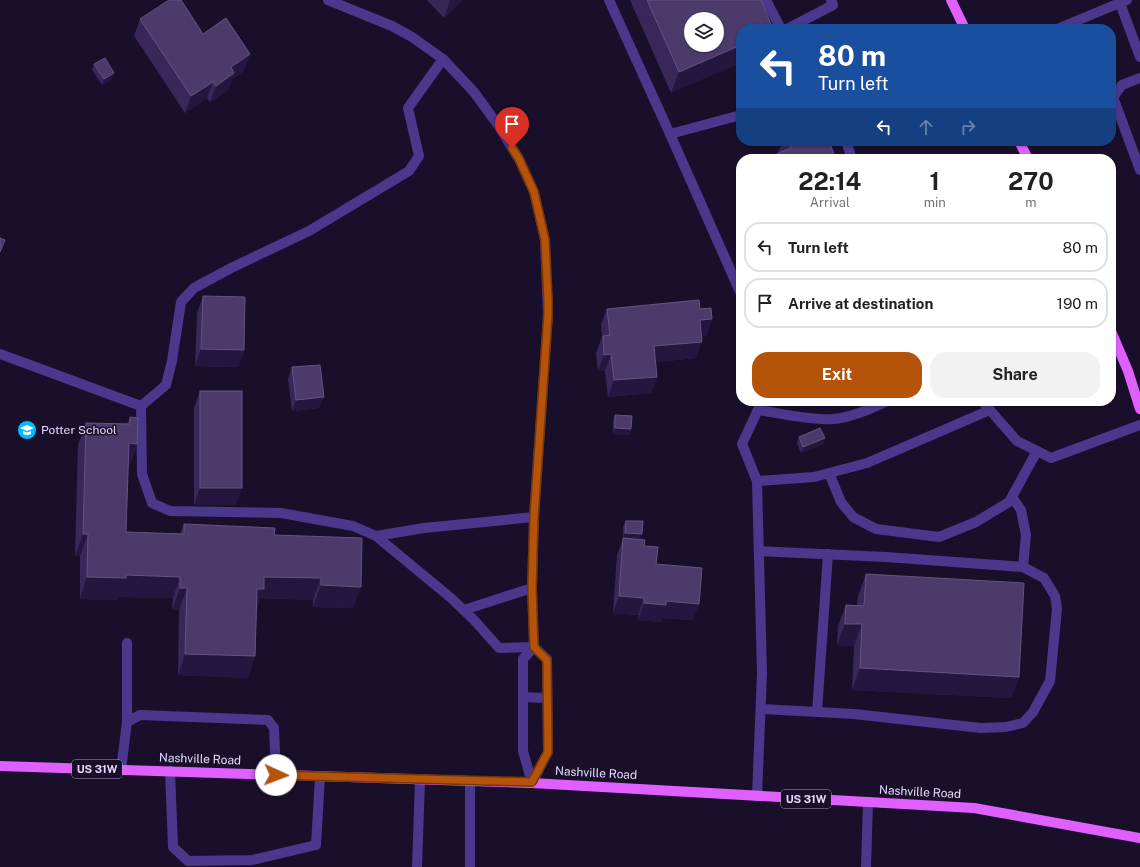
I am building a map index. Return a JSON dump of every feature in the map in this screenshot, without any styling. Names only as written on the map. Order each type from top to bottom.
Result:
[{"type":"main road","points":[[951,0],[963,24]]},
{"type":"main road","points":[[1116,343],[1128,371],[1140,409]]},
{"type":"main road","name":"Nashville Road","points":[[0,766],[420,780],[532,782],[974,808],[1140,838]]},
{"type":"street","points":[[328,0],[392,26],[412,36],[443,59],[474,92],[498,126],[519,159],[534,192],[545,240],[548,315],[534,517],[532,588],[534,647],[547,660],[548,752],[532,782]]},
{"type":"street","points":[[608,0],[670,134],[736,283]]},
{"type":"street","points":[[766,0],[778,24]]},
{"type":"street","points":[[796,24],[833,5],[831,0]]},
{"type":"street","points":[[1069,24],[1123,1],[1140,57]]},
{"type":"street","points":[[141,406],[166,385],[172,361],[181,302],[194,288],[231,268],[309,231],[409,171],[419,156],[408,108],[443,59]]},
{"type":"street","points":[[1116,93],[1122,85],[1140,78]]},
{"type":"street","points":[[1116,105],[1140,170]]},
{"type":"street","points":[[670,134],[736,116]]},
{"type":"street","points":[[0,354],[141,406]]},
{"type":"street","points":[[141,406],[142,474],[152,504],[170,511],[281,513],[353,526],[376,536],[464,610],[499,648],[534,647]]},
{"type":"street","points":[[757,796],[762,673],[757,481],[742,444],[760,406],[810,418],[834,419],[874,406]]},
{"type":"street","points":[[986,406],[1017,441],[1051,458],[1140,425]]},
{"type":"street","points":[[757,481],[814,477],[867,463],[990,410]]},
{"type":"street","points":[[829,473],[842,502],[853,517],[876,529],[939,537],[976,522],[1009,502],[1037,451]]},
{"type":"street","points":[[1012,497],[1021,510],[1026,535],[1023,567]]},
{"type":"street","points":[[376,536],[424,528],[534,517]]},
{"type":"street","points":[[759,551],[886,557],[1023,567],[1044,578],[1054,596],[1057,609],[1050,681],[1033,712],[1023,723],[1006,727],[980,728],[854,714],[761,709]]},
{"type":"street","points":[[817,712],[828,554]]},
{"type":"street","points":[[464,610],[532,588]]},
{"type":"street","points":[[121,770],[127,722],[127,643]]},
{"type":"street","points":[[532,782],[522,751],[524,697],[523,659],[534,647]]},
{"type":"street","points":[[524,697],[547,698]]},
{"type":"street","points":[[127,722],[140,715],[268,720],[274,728],[276,775]]},
{"type":"street","points":[[170,771],[173,847],[188,861],[252,860],[316,845],[320,776]]},
{"type":"street","points":[[417,867],[420,780]]},
{"type":"street","points":[[470,781],[470,867]]},
{"type":"street","points":[[866,867],[868,802]]},
{"type":"building","points":[[169,0],[181,0],[203,34],[226,18],[250,54],[231,67],[234,73],[216,86],[213,82],[191,96],[140,19]]},
{"type":"building","points":[[647,0],[761,0],[771,24],[736,24],[736,47],[679,72]]},
{"type":"building","points":[[105,58],[114,73],[104,79],[94,64]]},
{"type":"building","points":[[790,146],[831,146],[834,154],[777,154],[791,148]]},
{"type":"building","points":[[0,238],[5,240],[0,252]]},
{"type":"building","points":[[203,296],[245,297],[244,350],[201,349]]},
{"type":"building","points":[[699,300],[700,309],[711,308],[712,319],[700,320],[702,342],[654,346],[657,377],[614,380],[611,354],[604,355],[603,336],[610,335],[607,309]]},
{"type":"building","points":[[320,365],[324,397],[296,400],[292,367]]},
{"type":"building","points":[[200,391],[242,391],[242,488],[200,488]]},
{"type":"building","points":[[615,415],[632,416],[631,429],[615,428]]},
{"type":"building","points":[[130,417],[138,418],[137,444],[129,443],[126,532],[184,534],[184,524],[275,528],[274,535],[362,538],[361,587],[321,585],[321,578],[264,577],[264,589],[257,589],[255,656],[185,654],[187,588],[180,588],[180,577],[126,575],[126,578],[87,577],[88,534],[83,534],[86,423],[130,424]]},
{"type":"building","points":[[820,428],[825,438],[803,447],[799,437]]},
{"type":"building","points":[[626,521],[643,521],[642,534],[625,533]]},
{"type":"building","points":[[623,538],[645,540],[644,546],[658,547],[656,564],[702,568],[699,604],[666,601],[666,605],[644,603],[644,598],[619,596]]},
{"type":"building","points":[[866,574],[1024,583],[1019,677],[860,668],[862,624],[845,624],[846,605],[864,606]]},
{"type":"place","name":"Potter School","points":[[27,430]]},
{"type":"route","points":[[276,775],[532,782],[548,752],[547,660],[534,647],[532,588],[534,517],[548,315],[545,240],[534,192],[519,159],[512,148]]}]
